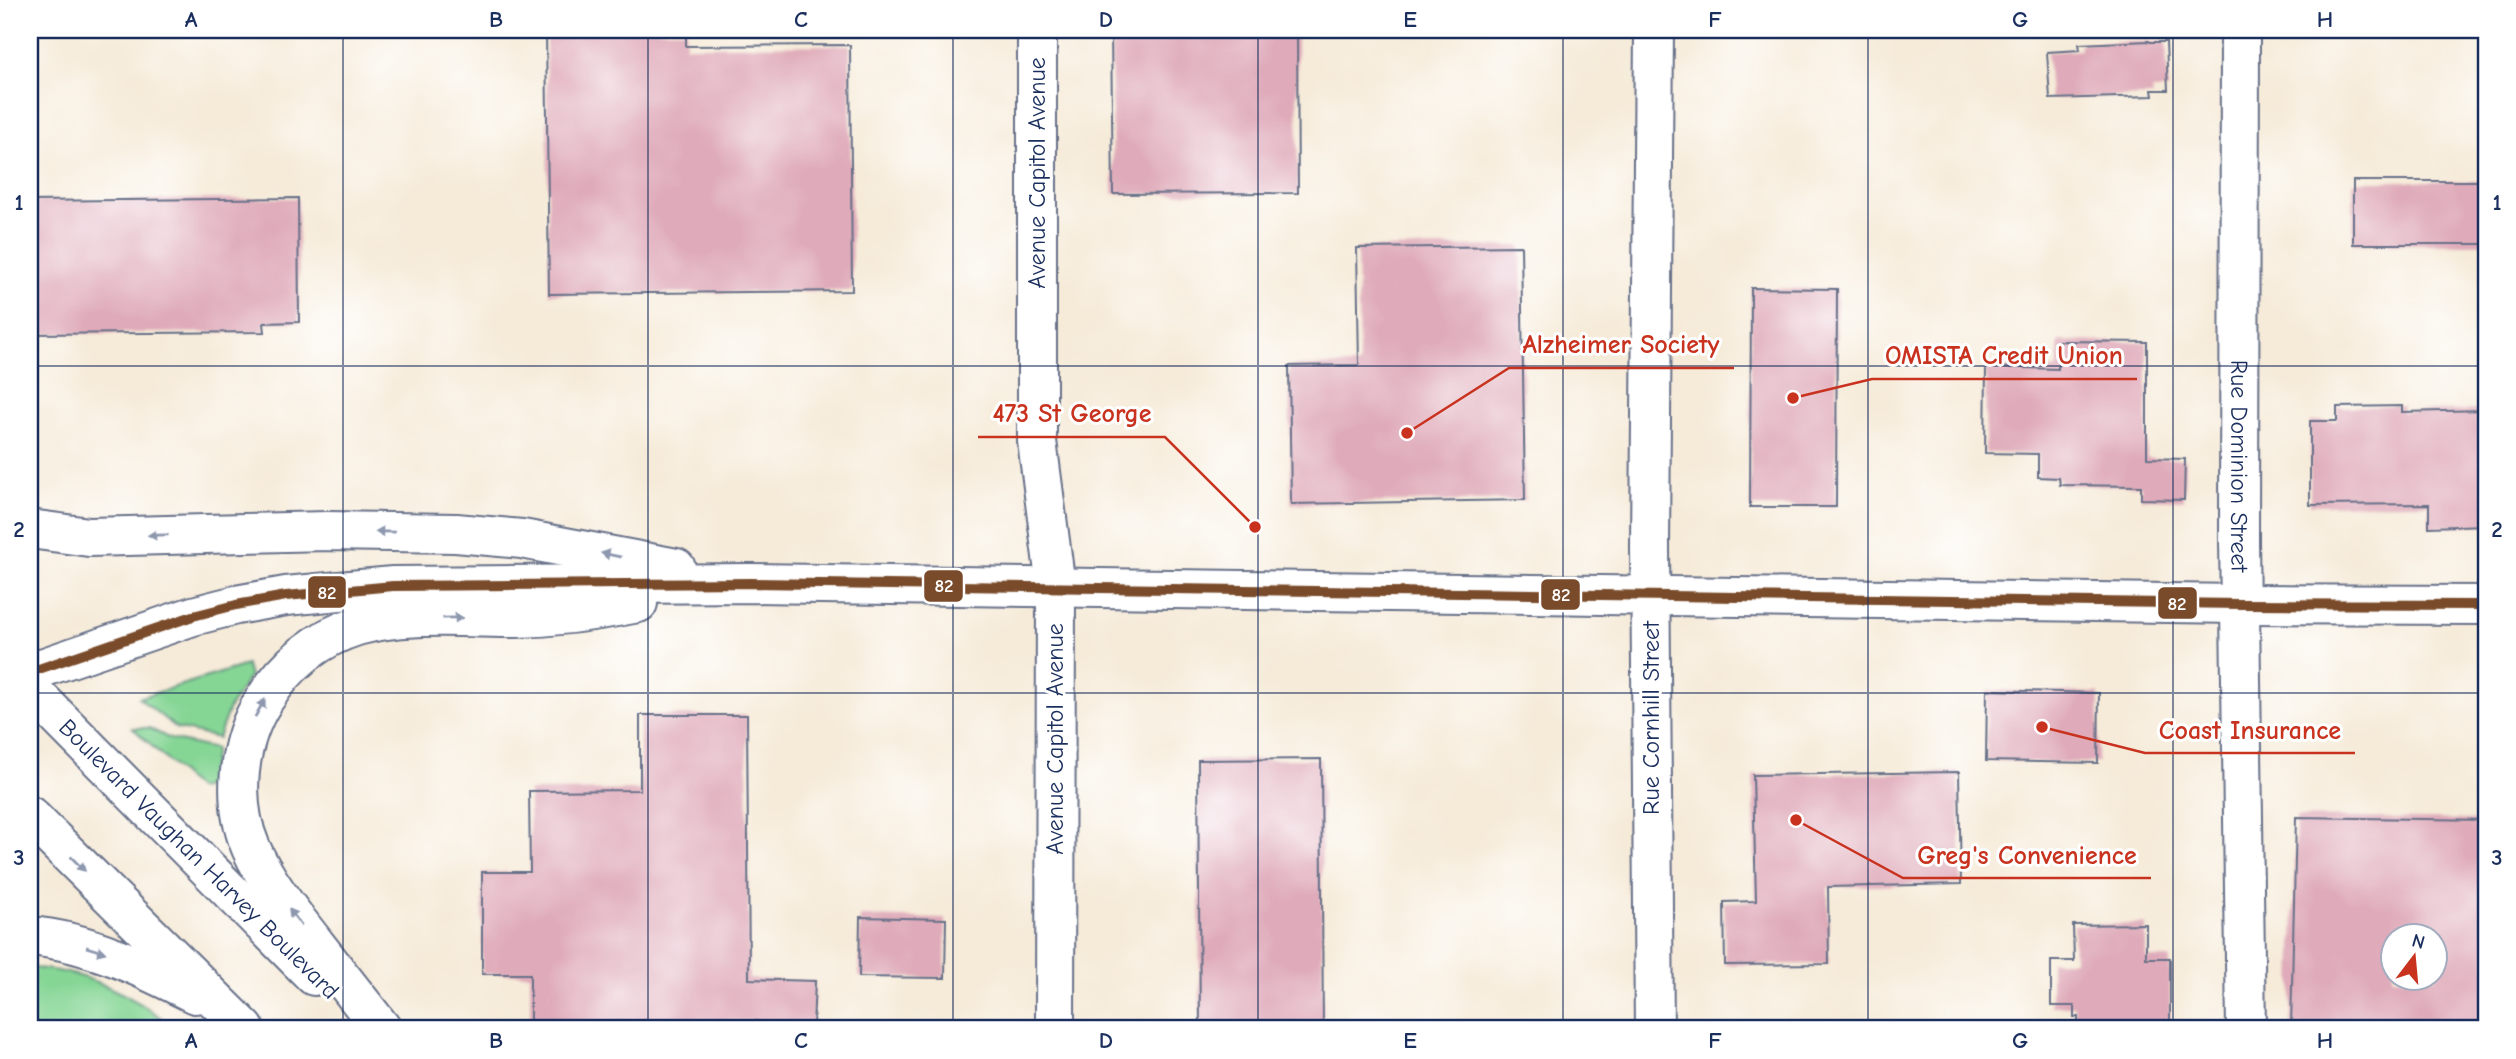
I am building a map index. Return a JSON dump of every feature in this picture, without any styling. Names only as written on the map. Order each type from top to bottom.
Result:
[{"type":"main road","name":"Avenue Capitol Avenue","points":[[1037,30],[1037,441],[1056,587],[1055,1029]]},
{"type":"main road","name":"Rue Cornhill Street","points":[[1654,30],[1650,596],[1654,1029]]},
{"type":"main road","name":"Rue Dominion Street","points":[[2240,30],[2241,604],[2246,1029]]},
{"type":"main road","points":[[30,529],[89,537],[327,531],[456,533],[572,547],[750,583]]},
{"type":"main road","points":[[382,1029],[292,913],[250,846],[242,818],[240,771],[251,724],[270,690],[292,664],[325,638],[359,625],[403,619],[567,614],[604,610],[750,583]]},
{"type":"main road","points":[[30,672],[193,616],[286,596],[393,586],[750,583],[2241,604],[2486,605]]},
{"type":"main road","name":"Boulevard Vaughan Harvey Boulevard","points":[[30,689],[368,1029]]},
{"type":"main road","points":[[30,816],[235,1019]]},
{"type":"main road","points":[[30,936],[104,952],[150,972],[235,1019]]},
{"type":"green space","points":[[246,665],[250,676],[229,708],[218,738],[176,728],[139,698]]},
{"type":"green space","points":[[133,728],[149,728],[170,739],[215,749],[209,787],[197,789]]},
{"type":"green space","points":[[30,968],[69,973],[107,986],[126,995],[175,1029],[30,1029]]},
{"type":"building","points":[[546,30],[686,30],[686,46],[850,45],[852,291],[549,294]]},
{"type":"building","points":[[1111,30],[1297,30],[1298,193],[1113,194]]},
{"type":"building","points":[[2166,42],[2168,90],[2152,90],[2153,96],[2050,99],[2047,52],[2080,50],[2079,44]]},
{"type":"building","points":[[2353,181],[2486,181],[2486,244],[2353,244]]},
{"type":"building","points":[[298,198],[299,322],[264,323],[265,332],[30,334],[30,201]]},
{"type":"building","points":[[1521,246],[1525,500],[1291,504],[1289,366],[1359,365],[1357,248]]},
{"type":"building","points":[[1751,288],[1837,289],[1836,507],[1750,507]]},
{"type":"building","points":[[2058,341],[2147,342],[2147,458],[2185,459],[2184,500],[2141,499],[2141,486],[2060,485],[2059,478],[2038,477],[2038,454],[1985,453],[1986,367],[2058,369]]},
{"type":"building","points":[[2402,406],[2402,412],[2486,410],[2486,525],[2429,527],[2429,504],[2310,505],[2310,421],[2337,421],[2337,407]]},
{"type":"building","points":[[1987,690],[2099,693],[2098,763],[1986,761]]},
{"type":"building","points":[[640,715],[747,715],[749,979],[815,981],[813,1026],[757,1025],[757,1021],[530,1022],[530,974],[482,974],[482,872],[530,872],[529,791],[640,790]]},
{"type":"building","points":[[1321,759],[1323,1029],[1200,1029],[1198,760]]},
{"type":"building","points":[[1959,772],[1961,884],[1828,887],[1829,964],[1725,965],[1724,902],[1756,901],[1753,775]]},
{"type":"building","points":[[2296,817],[2486,820],[2486,1029],[2291,1028]]},
{"type":"building","points":[[860,917],[946,919],[945,978],[859,977]]},
{"type":"building","points":[[2146,924],[2146,958],[2170,958],[2170,1029],[2078,1029],[2074,1006],[2051,1006],[2051,961],[2074,961],[2073,925]]},
{"type":"transit line","name":"82","points":[[30,672],[193,616],[236,605],[286,596],[393,586],[750,583],[2240,604],[2486,605]]},
{"type":"place","name":"OMISTA Credit Union","points":[[1793,398]]},
{"type":"place","name":"Alzheimer Society","points":[[1407,433]]},
{"type":"place","name":"473 St George","points":[[1255,527]]},
{"type":"place","name":"Coast Insurance","points":[[2042,727]]},
{"type":"place","name":"Greg's Convenience","points":[[1796,820]]}]
